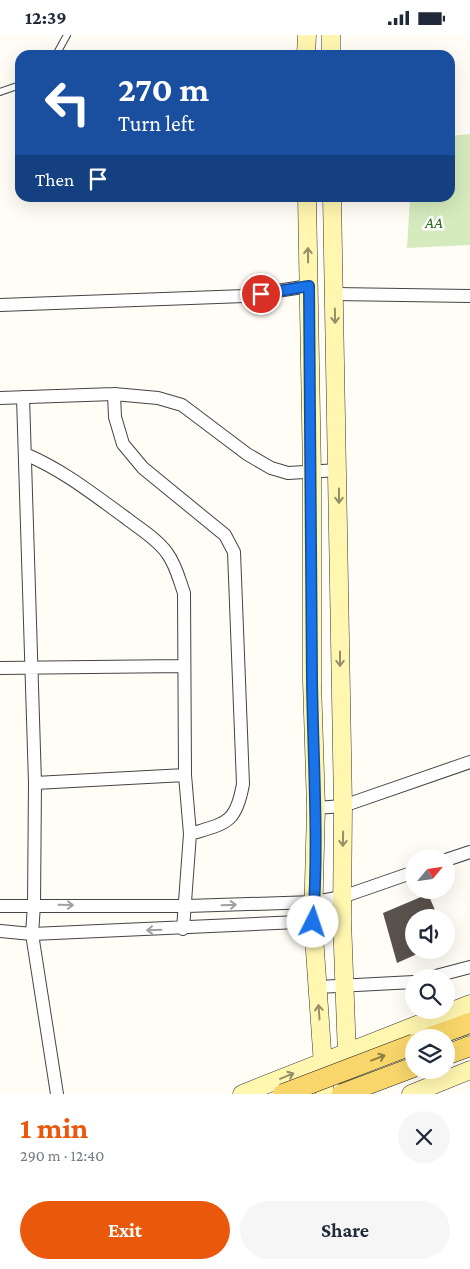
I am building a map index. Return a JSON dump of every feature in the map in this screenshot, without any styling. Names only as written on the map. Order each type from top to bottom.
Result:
[{"type":"main road","points":[[453,1029],[470,1023]]},
{"type":"main road","points":[[455,1052],[470,1046]]},
{"type":"main road","points":[[283,1094],[405,1047]]},
{"type":"main road","points":[[342,1094],[405,1070]]},
{"type":"street","points":[[306,35],[306,50]]},
{"type":"street","points":[[331,50],[332,35]]},
{"type":"street","points":[[307,202],[312,473],[312,681],[316,808],[313,922],[325,1094]]},
{"type":"street","points":[[332,202],[339,471],[344,806],[342,920],[348,1094]]},
{"type":"street","points":[[0,305],[244,296],[309,286]]},
{"type":"street","points":[[334,295],[470,296]]},
{"type":"street","points":[[0,398],[114,394],[158,398],[182,405],[246,454],[271,468],[288,473],[339,471]]},
{"type":"street","points":[[114,394],[115,417],[123,444],[143,468],[225,535],[234,552],[243,784],[240,803],[233,816],[222,824],[190,834]]},
{"type":"street","points":[[23,397],[35,783],[32,934],[57,1094]]},
{"type":"street","points":[[25,454],[53,466],[80,483],[150,537],[167,552],[176,569],[184,593],[185,775],[190,834],[187,906],[183,929]]},
{"type":"street","points":[[0,668],[183,666]]},
{"type":"street","points":[[316,808],[344,806],[470,762]]},
{"type":"street","points":[[35,783],[185,775]]},
{"type":"street","points":[[455,857],[470,852]]},
{"type":"street","points":[[0,906],[187,906],[314,902],[342,897],[405,875]]},
{"type":"street","points":[[0,931],[32,934],[183,929],[342,920]]},
{"type":"street","points":[[455,971],[470,967]]},
{"type":"street","points":[[318,987],[405,983]]},
{"type":"street","points":[[242,1094],[346,1051],[470,1004]]},
{"type":"street","points":[[411,1094],[470,1070]]},
{"type":"lane","points":[[59,50],[67,35]]},
{"type":"lane","points":[[0,91],[15,86]]},
{"type":"green space","name":"AA","points":[[470,134],[470,245],[407,248],[410,202],[455,202],[455,136]]},
{"type":"building","points":[[416,899],[430,899],[435,909],[405,909],[406,959],[397,963],[383,913]]},
{"type":"route","points":[[261,294],[309,286],[312,473],[312,681],[316,808],[313,922]]}]
